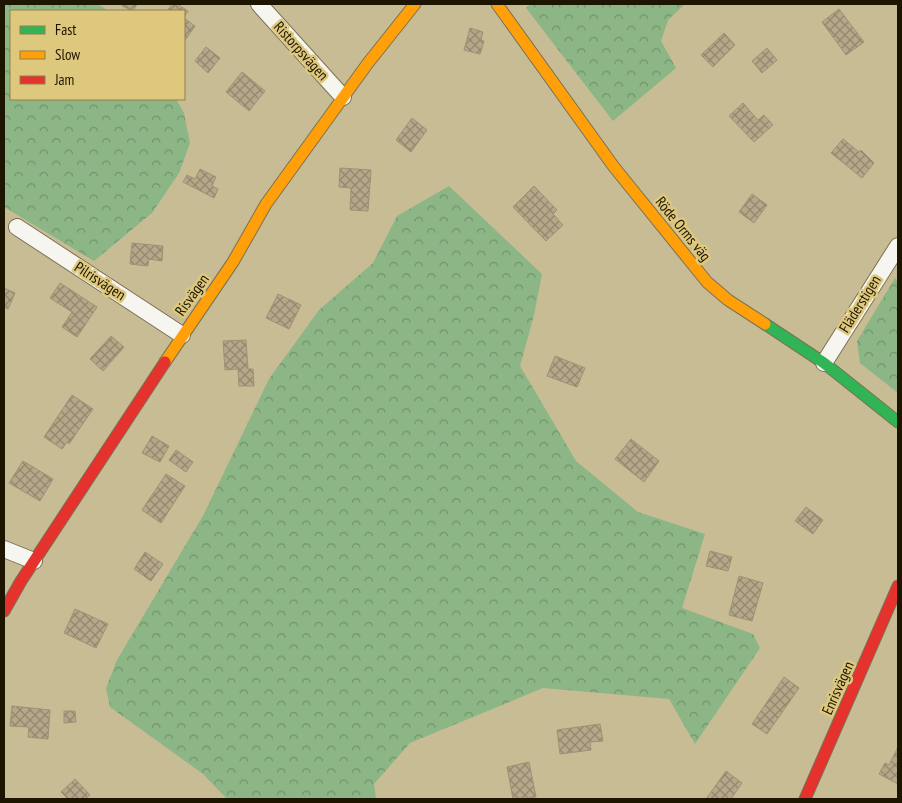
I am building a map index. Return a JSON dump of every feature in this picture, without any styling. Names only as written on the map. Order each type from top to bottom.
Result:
[{"type":"street","name":"Ristorpsvägen","points":[[259,4],[343,97]]},
{"type":"street","name":"Risvägen","points":[[4,611],[34,561],[182,335],[233,262],[266,204],[343,97],[415,4]]},
{"type":"street","name":"Röde Orms väg","points":[[496,4],[527,50],[614,167],[707,282],[728,300],[824,362],[898,422]]},
{"type":"street","name":"Pilrisvägen","points":[[17,227],[182,335]]},
{"type":"street","name":"Fläderstigen","points":[[824,362],[898,246]]},
{"type":"street","points":[[4,549],[34,561]]},
{"type":"street","name":"Enrisvägen","points":[[805,799],[898,588]]},
{"type":"green space","points":[[4,4],[97,4],[107,10],[10,10],[10,100],[177,100],[184,113],[190,143],[179,173],[152,213],[94,261],[4,207]]},
{"type":"green space","points":[[531,4],[685,4],[668,20],[661,41],[676,68],[613,121],[526,8]]},
{"type":"green space","points":[[449,186],[542,274],[534,315],[520,366],[576,461],[638,512],[705,534],[682,608],[753,634],[760,648],[695,744],[669,699],[543,688],[410,743],[374,784],[376,799],[227,799],[203,774],[110,707],[106,688],[117,660],[204,514],[269,379],[319,310],[373,263],[397,216]]},
{"type":"green space","points":[[895,278],[898,281],[898,393],[860,363],[857,341]]},
{"type":"building","points":[[123,4],[137,4],[134,10],[122,6]]},
{"type":"building","points":[[172,4],[177,4],[188,11],[185,16],[185,10],[168,10]]},
{"type":"building","points":[[839,9],[864,42],[846,55],[822,22]]},
{"type":"building","points":[[185,19],[195,26],[185,38]]},
{"type":"building","points":[[470,28],[483,32],[481,40],[484,41],[480,54],[464,50]]},
{"type":"building","points":[[724,33],[735,45],[713,67],[701,55]]},
{"type":"building","points":[[206,47],[220,58],[208,73],[195,61]]},
{"type":"building","points":[[767,48],[777,60],[762,73],[752,61]]},
{"type":"building","points":[[242,72],[265,91],[249,111],[226,92]]},
{"type":"building","points":[[743,103],[758,120],[764,115],[773,125],[754,142],[729,116]]},
{"type":"building","points":[[412,118],[427,130],[411,152],[396,140]]},
{"type":"building","points":[[843,139],[859,152],[861,150],[874,163],[862,178],[831,153]]},
{"type":"building","points":[[340,168],[371,170],[368,211],[350,210],[351,188],[339,187]]},
{"type":"building","points":[[200,169],[216,177],[212,186],[218,189],[214,198],[183,182],[187,175],[195,179]]},
{"type":"building","points":[[534,186],[557,210],[553,214],[563,225],[546,241],[513,207]]},
{"type":"building","points":[[752,194],[767,205],[754,223],[739,212]]},
{"type":"building","points":[[132,243],[163,246],[162,261],[149,259],[148,266],[130,264]]},
{"type":"building","points":[[60,283],[97,307],[77,337],[62,327],[72,312],[50,298]]},
{"type":"building","points":[[4,288],[15,293],[8,309],[4,307]]},
{"type":"building","points":[[278,294],[301,305],[289,329],[266,318]]},
{"type":"building","points":[[111,336],[124,347],[103,371],[90,359]]},
{"type":"building","points":[[246,340],[248,369],[253,369],[254,386],[239,386],[238,369],[225,370],[223,341]]},
{"type":"building","points":[[555,356],[585,368],[577,387],[547,376]]},
{"type":"building","points":[[72,395],[93,409],[69,444],[67,442],[62,449],[44,437]]},
{"type":"building","points":[[152,436],[169,446],[160,462],[142,453]]},
{"type":"building","points":[[631,439],[659,461],[644,482],[615,459]]},
{"type":"building","points":[[176,450],[193,462],[186,472],[169,460]]},
{"type":"building","points":[[23,461],[53,479],[40,501],[9,483]]},
{"type":"building","points":[[166,474],[185,486],[161,523],[142,510]]},
{"type":"building","points":[[806,507],[823,520],[813,534],[795,521]]},
{"type":"building","points":[[710,551],[732,557],[728,571],[706,566]]},
{"type":"building","points":[[145,552],[163,564],[151,581],[134,569]]},
{"type":"building","points":[[739,576],[763,583],[752,621],[729,615]]},
{"type":"building","points":[[75,609],[108,624],[96,648],[64,633]]},
{"type":"building","points":[[784,677],[799,688],[767,734],[752,724]]},
{"type":"building","points":[[12,706],[50,710],[48,739],[28,737],[29,727],[10,726]]},
{"type":"building","points":[[64,711],[75,711],[76,722],[64,723]]},
{"type":"building","points":[[600,724],[603,741],[590,742],[591,750],[560,754],[557,730]]},
{"type":"building","points":[[898,747],[898,784],[879,774],[885,763],[889,765]]},
{"type":"building","points":[[529,762],[536,797],[513,799],[507,767]]},
{"type":"building","points":[[726,771],[742,783],[731,799],[706,799]]},
{"type":"building","points":[[75,779],[90,795],[85,799],[68,799],[61,792]]},
{"type":"traffic: fast","points":[[765,324],[824,363],[898,422]]},
{"type":"traffic: slow","points":[[165,362],[233,262],[266,204],[368,63],[415,4]]},
{"type":"traffic: slow","points":[[497,4],[614,167],[707,282],[728,300],[765,324]]},
{"type":"traffic: jam","points":[[4,611],[21,581],[165,362]]},
{"type":"traffic: jam","points":[[805,799],[898,586]]}]
